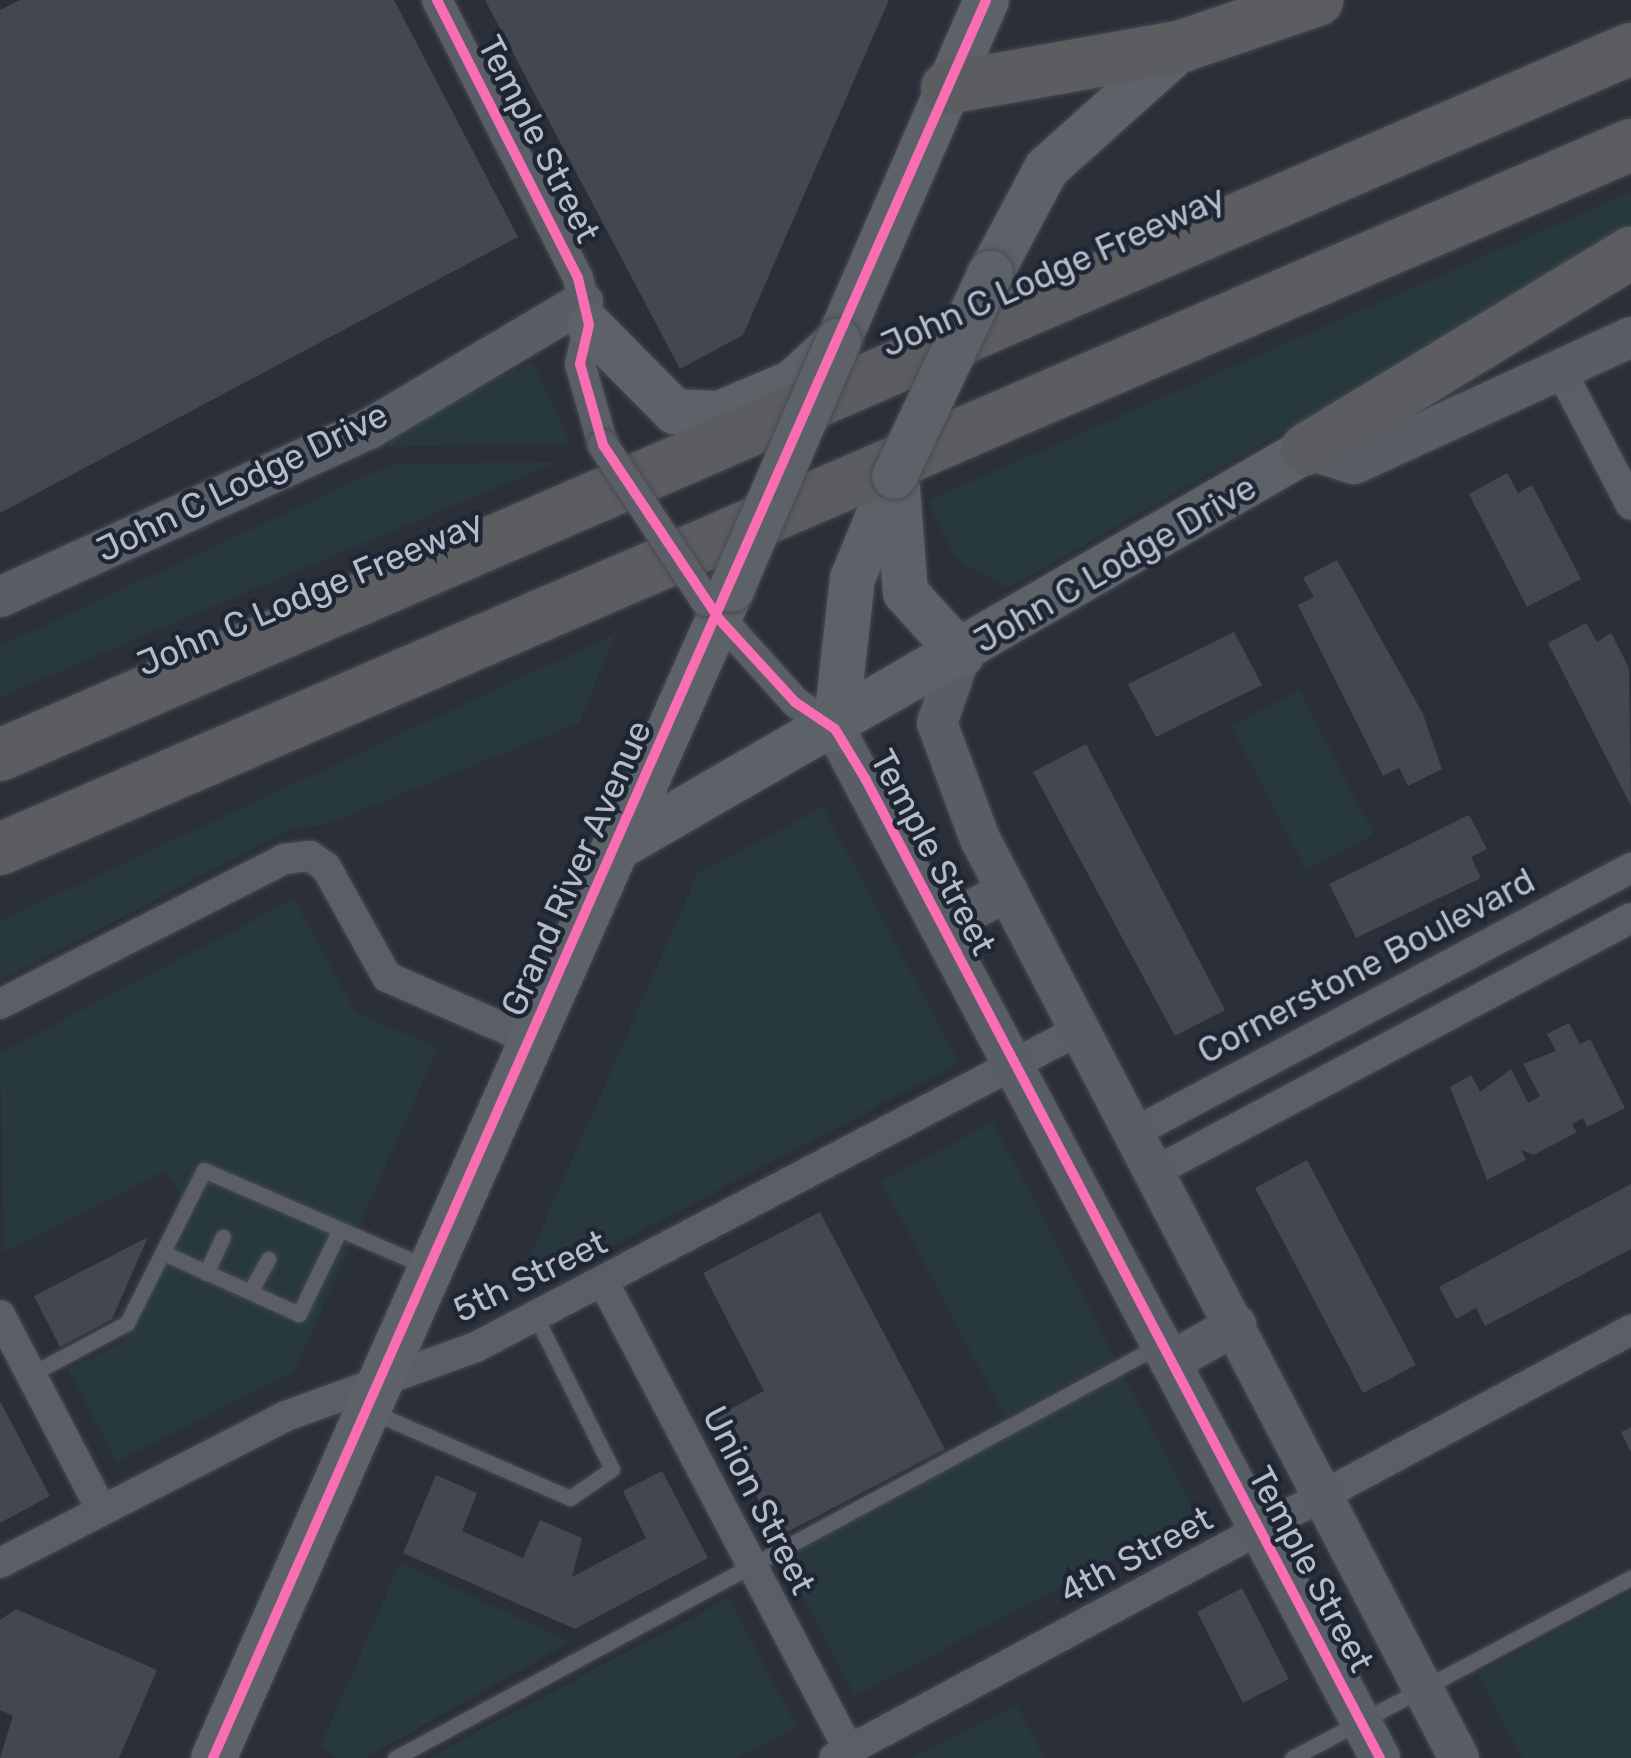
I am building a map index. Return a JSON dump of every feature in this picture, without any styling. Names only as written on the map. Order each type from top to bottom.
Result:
[{"type":"highway","points":[[948,88],[1182,46],[1317,0]]},
{"type":"highway","name":"John C Lodge Freeway","points":[[0,755],[1631,48]]},
{"type":"highway","points":[[0,849],[1631,145]]},
{"type":"highway","points":[[1307,449],[1631,252]]},
{"type":"main road","name":"Grand River Avenue","points":[[213,1758],[986,0]]},
{"type":"main road","points":[[834,729],[843,620],[889,504],[990,274],[1046,168],[1182,46]]},
{"type":"main road","points":[[586,313],[674,411],[710,414],[759,400],[838,340]]},
{"type":"main road","name":"John C Lodge Drive","points":[[612,850],[834,729],[1307,449]]},
{"type":"main road","points":[[889,504],[904,592],[960,654]]},
{"type":"street","name":"Temple Street","points":[[438,0],[544,200],[586,313],[580,364],[603,445],[795,702],[834,729],[943,925],[1012,1066],[1380,1758]]},
{"type":"street","name":"John C Lodge Drive","points":[[0,597],[369,429],[586,313]]},
{"type":"street","points":[[1307,449],[1354,464],[1631,337]]},
{"type":"street","points":[[1561,371],[1631,505]]},
{"type":"street","name":"Temple Street","points":[[960,654],[937,722],[1008,892],[1326,1495],[1459,1758]]},
{"type":"street","points":[[0,1004],[284,859],[310,856],[332,876],[387,977],[530,1038]]},
{"type":"street","name":"Cornerstone Boulevard","points":[[1136,1131],[1631,868]]},
{"type":"street","points":[[943,925],[1008,892]]},
{"type":"street","points":[[1156,1171],[1631,918]]},
{"type":"street","name":"5th Street","points":[[0,1563],[286,1416],[372,1396],[536,1317],[1081,1029]]},
{"type":"street","name":"Union Street","points":[[604,1282],[842,1754]]},
{"type":"street","points":[[0,1316],[101,1510]]},
{"type":"street","points":[[1165,1353],[1236,1325]]},
{"type":"street","name":"4th Street","points":[[842,1754],[1631,1330]]},
{"type":"lane","points":[[30,1374],[127,1323],[166,1254],[204,1170],[246,1196],[340,1229],[429,1267]]},
{"type":"lane","points":[[166,1254],[299,1314],[340,1229]]},
{"type":"lane","points":[[206,1272],[223,1237]]},
{"type":"lane","points":[[250,1292],[268,1258]]},
{"type":"lane","points":[[372,1396],[570,1498],[612,1469],[536,1317]]},
{"type":"lane","points":[[395,1758],[749,1565],[1165,1353]]},
{"type":"lane","points":[[1292,1758],[1631,1578]]},
{"type":"shaded area","points":[[1631,192],[1631,233],[1009,588],[955,558],[927,501]]},
{"type":"shaded area","points":[[533,362],[570,443],[386,447],[412,417]]},
{"type":"shaded area","points":[[557,462],[0,697],[0,646],[392,464]]},
{"type":"shaded area","points":[[615,634],[579,723],[322,826],[295,827],[0,981],[0,921]]},
{"type":"shaded area","points":[[1299,690],[1374,834],[1307,870],[1231,726]]},
{"type":"shaded area","points":[[823,807],[959,1063],[511,1299],[698,873]]},
{"type":"shaded area","points":[[294,899],[356,1013],[438,1048],[294,1371],[117,1462],[68,1369],[123,1342],[181,1194],[166,1170],[4,1252],[0,1053]]},
{"type":"shaded area","points":[[993,1122],[1116,1359],[1005,1417],[881,1181]]},
{"type":"shaded area","points":[[1123,1374],[1197,1515],[855,1696],[781,1555]]},
{"type":"shaded area","points":[[400,1563],[570,1642],[365,1758],[336,1758],[321,1745]]},
{"type":"shaded area","points":[[1631,1592],[1631,1758],[1522,1758],[1478,1673]]},
{"type":"shaded area","points":[[729,1598],[797,1727],[736,1758],[428,1758]]},
{"type":"shaded area","points":[[1017,1705],[1044,1758],[913,1758]]},
{"type":"building","points":[[20,0],[394,0],[518,237],[0,513],[0,10]]},
{"type":"building","points":[[485,0],[889,0],[743,335],[680,369]]},
{"type":"building","points":[[1507,473],[1518,493],[1532,485],[1581,579],[1527,607],[1469,494]]},
{"type":"building","points":[[1337,560],[1423,714],[1442,769],[1408,786],[1399,768],[1383,776],[1298,605],[1314,597],[1303,578]]},
{"type":"building","points":[[1586,623],[1597,642],[1611,633],[1629,668],[1631,806],[1548,643]]},
{"type":"building","points":[[1234,632],[1262,685],[1156,737],[1128,684]]},
{"type":"building","points":[[1086,744],[1225,1010],[1175,1036],[1033,772]]},
{"type":"building","points":[[1469,815],[1487,849],[1471,857],[1481,878],[1356,938],[1329,884]]},
{"type":"building","points":[[1569,1023],[1580,1044],[1590,1039],[1625,1108],[1587,1127],[1583,1118],[1572,1124],[1577,1132],[1534,1155],[1521,1150],[1526,1160],[1487,1180],[1450,1087],[1471,1075],[1480,1092],[1511,1069],[1528,1103],[1540,1096],[1523,1064],[1556,1051],[1547,1034]]},
{"type":"building","points":[[1307,1160],[1416,1365],[1363,1393],[1255,1188]]},
{"type":"building","points":[[1631,1184],[1631,1249],[1485,1326],[1476,1308],[1456,1319],[1439,1287]]},
{"type":"building","points":[[820,1212],[945,1449],[778,1537],[715,1417],[764,1391],[703,1273]]},
{"type":"building","points":[[148,1237],[112,1319],[60,1347],[34,1296]]},
{"type":"building","points":[[0,1401],[50,1496],[0,1523]]},
{"type":"building","points":[[1631,1427],[1631,1452],[1621,1432]]},
{"type":"building","points":[[662,1471],[708,1558],[575,1629],[403,1553],[436,1475],[477,1493],[462,1531],[523,1558],[540,1520],[582,1538],[572,1577],[646,1538],[623,1491]]},
{"type":"building","points":[[1242,1588],[1289,1679],[1243,1703],[1197,1612]]},
{"type":"building","points":[[16,1609],[157,1670],[119,1758],[0,1758],[13,1716],[0,1710],[0,1620]]},
{"type":"cycle path","points":[[437,0],[578,278],[589,325],[580,364],[603,445],[719,619],[795,702],[835,729],[866,780],[1380,1758]]},
{"type":"cycle path","points":[[213,1758],[986,0]]}]
